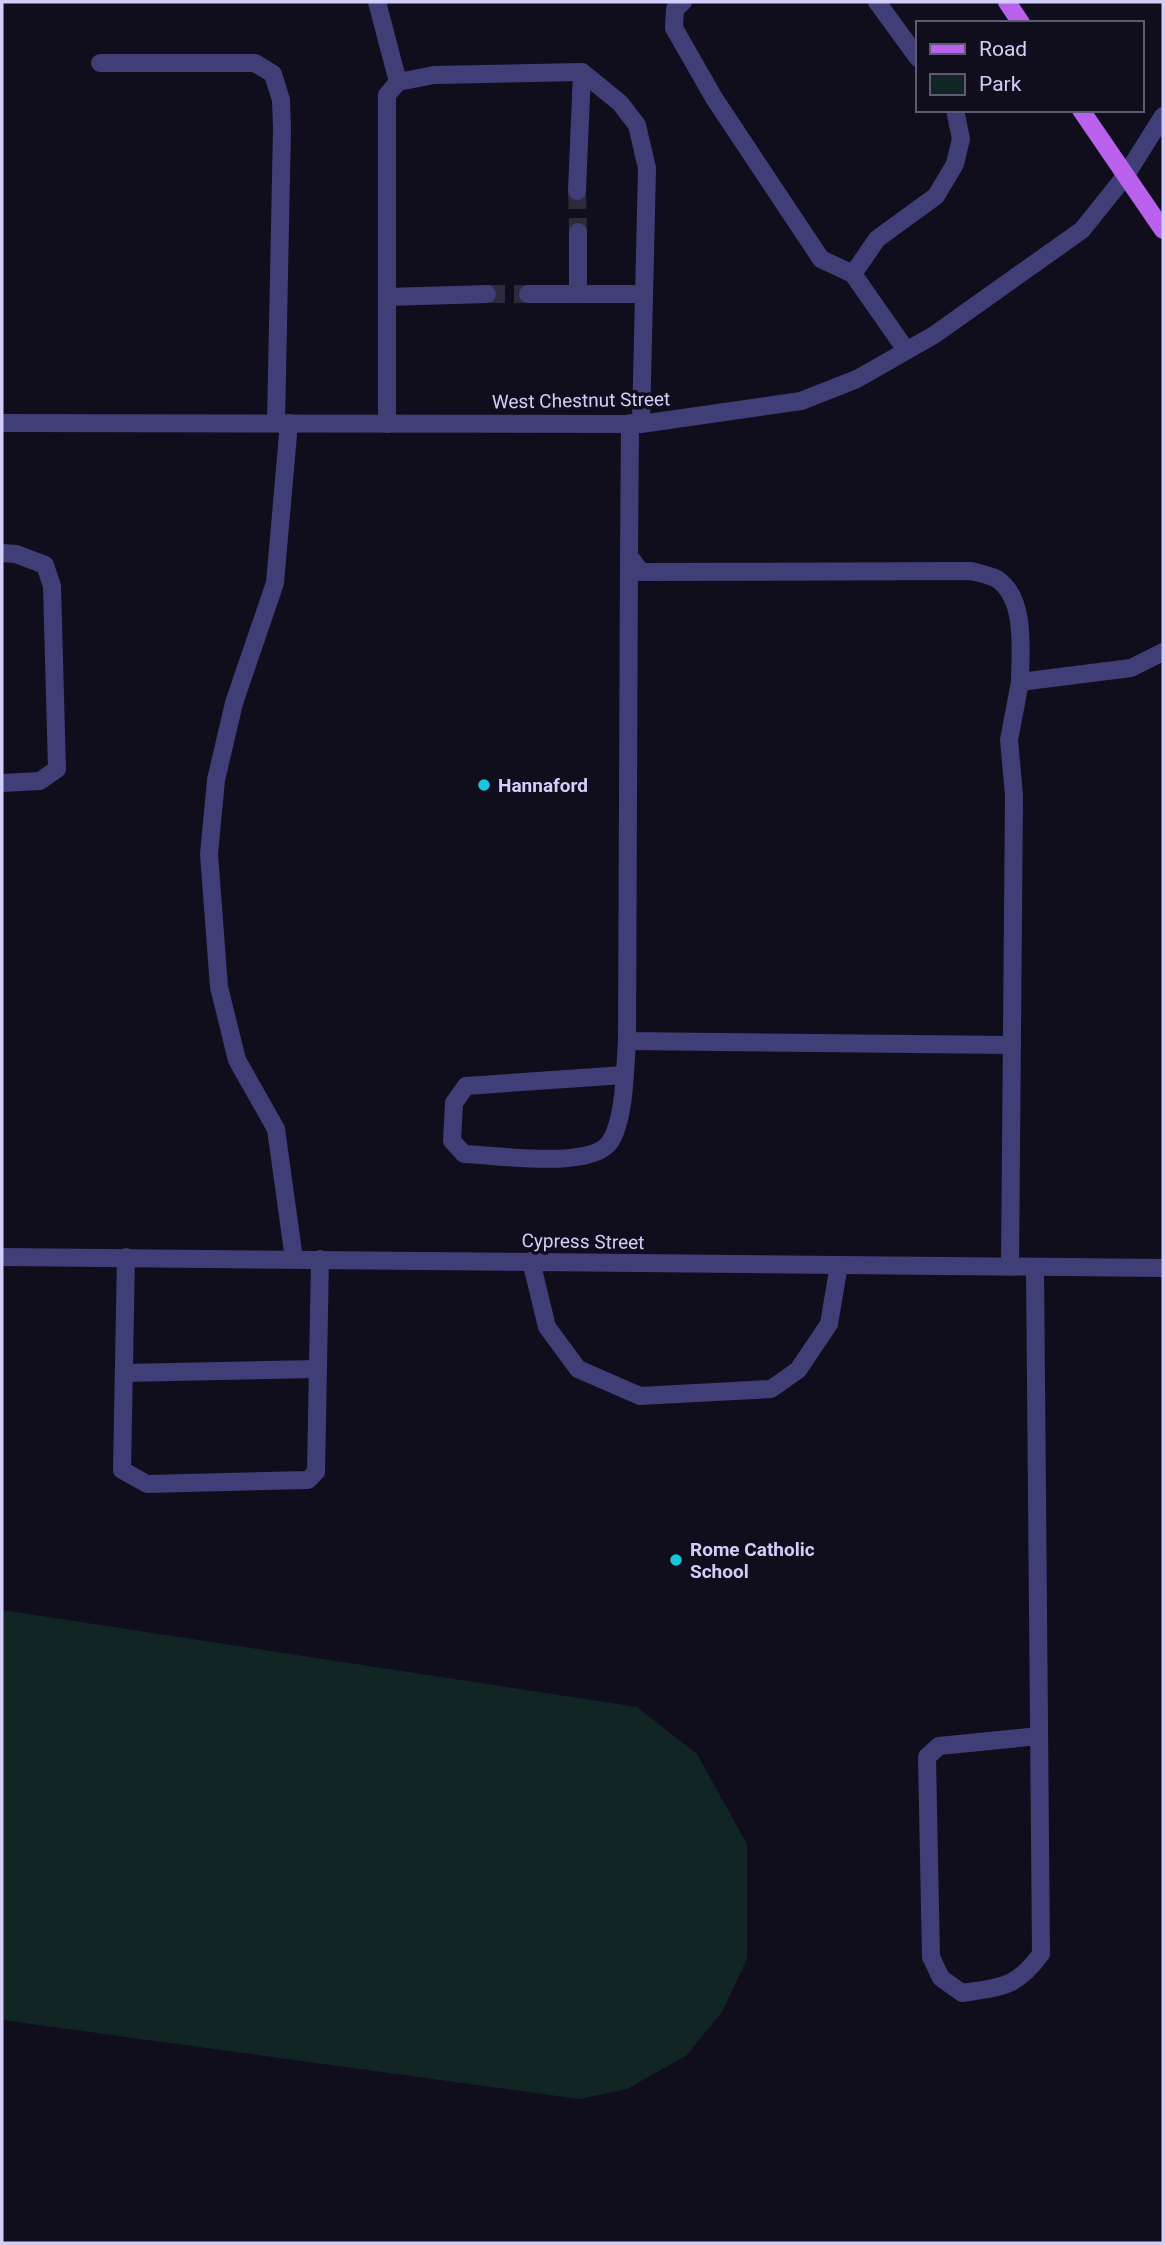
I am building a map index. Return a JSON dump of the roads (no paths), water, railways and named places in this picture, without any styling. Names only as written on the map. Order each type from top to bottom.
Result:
[{"type":"main road","points":[[1007,2],[1020,21]]},
{"type":"main road","points":[[1082,112],[1163,230]]},
{"type":"street","points":[[376,2],[398,82]]},
{"type":"street","points":[[683,2],[675,9],[674,28],[714,98],[821,259],[853,274],[906,350]]},
{"type":"street","points":[[877,2],[916,55]]},
{"type":"street","points":[[100,63],[255,63],[273,74],[281,100],[282,423],[275,583],[234,703],[216,780],[209,854],[219,987],[237,1060],[276,1129],[294,1259]]},
{"type":"street","points":[[577,191],[582,72]]},
{"type":"street","points":[[387,424],[387,95],[398,82],[434,75],[582,72],[620,103],[637,125],[647,169],[644,295],[629,556],[627,1041],[624,1076],[617,1126],[610,1142],[597,1154],[572,1159],[464,1154],[452,1141],[454,1103],[466,1086],[624,1076]]},
{"type":"street","points":[[853,274],[877,239],[936,196],[955,164],[961,139],[955,112]]},
{"type":"street","name":"West Chestnut Street","points":[[2,423],[635,424],[801,401],[857,379],[934,335],[1082,230],[1126,175],[1163,116]]},
{"type":"street","points":[[578,232],[578,294]]},
{"type":"street","points":[[387,297],[487,294]]},
{"type":"street","points":[[528,294],[644,295]]},
{"type":"street","points":[[2,554],[16,554],[45,565],[52,586],[57,769],[40,781],[2,783]]},
{"type":"street","points":[[629,556],[641,572],[971,571],[997,580],[1012,596],[1020,632],[1020,682],[1009,740],[1014,794],[1010,1266]]},
{"type":"street","points":[[1020,682],[1130,668],[1163,652]]},
{"type":"street","points":[[627,1041],[1012,1045]]},
{"type":"street","name":"Cypress Street","points":[[2,1257],[1163,1268]]},
{"type":"street","points":[[125,1257],[122,1471],[147,1484],[308,1480],[316,1472],[320,1259]]},
{"type":"street","points":[[531,1261],[547,1327],[578,1369],[640,1396],[771,1390],[797,1370],[830,1324],[839,1265]]},
{"type":"street","points":[[1035,1266],[1041,1954],[1028,1971],[1010,1986],[962,1993],[941,1978],[932,1957],[928,1758],[939,1746],[1039,1736]]},
{"type":"street","points":[[125,1373],[318,1369]]},
{"type":"tunnel","points":[[577,191],[578,232]]},
{"type":"tunnel","points":[[487,294],[528,294]]},
{"type":"place","name":"Hannaford","points":[[484,785]]},
{"type":"place","name":"Rome Catholic School","points":[[676,1560]]}]
